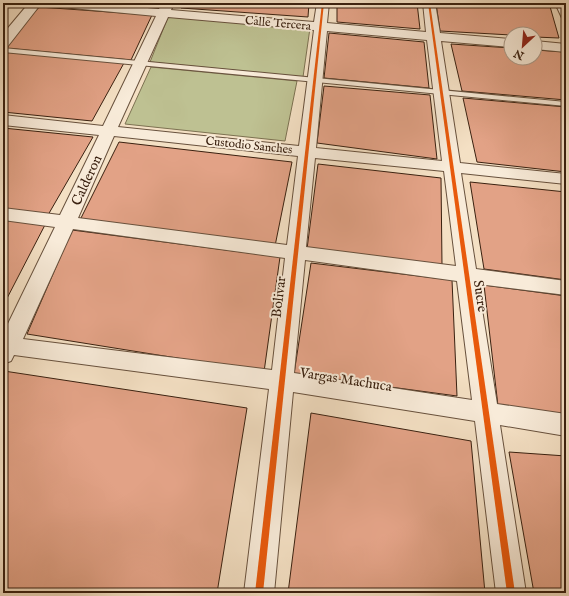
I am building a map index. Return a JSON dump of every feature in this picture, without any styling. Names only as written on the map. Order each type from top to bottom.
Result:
[{"type":"street","points":[[3,43],[36,3]]},
{"type":"street","name":"Calle Tercera","points":[[45,3],[165,8],[320,27],[503,42]]},
{"type":"street","name":"Bolivar","points":[[259,593],[323,3]]},
{"type":"street","name":"Sucre","points":[[429,3],[511,593]]},
{"type":"street","points":[[561,3],[566,15]]},
{"type":"street","name":"Calderon","points":[[5,349],[66,222],[165,8]]},
{"type":"street","points":[[543,46],[566,48]]},
{"type":"street","name":"Custodio Sanches","points":[[3,120],[566,179]]},
{"type":"street","points":[[3,214],[566,288]]},
{"type":"street","name":"Vargas Machuca","points":[[5,349],[281,381],[566,425]]},
{"type":"lane","points":[[3,50],[566,104]]},
{"type":"green space","points":[[168,17],[310,28],[303,77],[150,62]]},
{"type":"green space","points":[[151,67],[297,81],[285,141],[125,124]]},
{"type":"building","points":[[3,3],[11,3],[3,12]]},
{"type":"building","points":[[184,3],[309,3],[308,17],[181,8]]},
{"type":"building","points":[[337,3],[417,3],[420,29],[337,22]]},
{"type":"building","points":[[436,3],[549,3],[559,38],[543,37],[543,26],[503,26],[503,35],[440,31]]},
{"type":"building","points":[[39,7],[152,15],[131,60],[4,48]]},
{"type":"building","points":[[329,33],[424,42],[429,88],[324,78]]},
{"type":"building","points":[[451,44],[503,47],[503,66],[543,66],[543,51],[566,52],[566,100],[462,91]]},
{"type":"building","points":[[4,52],[124,63],[92,121],[3,112]]},
{"type":"building","points":[[324,86],[430,95],[437,159],[317,143]]},
{"type":"building","points":[[463,98],[566,107],[566,172],[477,162]]},
{"type":"building","points":[[3,128],[93,137],[48,215],[3,209]]},
{"type":"building","points":[[119,142],[292,162],[275,246],[80,220]]},
{"type":"building","points":[[318,164],[441,178],[442,265],[307,249]]},
{"type":"building","points":[[470,182],[566,192],[566,280],[484,269]]},
{"type":"building","points":[[3,218],[46,223],[3,306]]},
{"type":"building","points":[[72,230],[280,257],[264,372],[27,334]]},
{"type":"building","points":[[311,263],[452,280],[457,396],[294,374]]},
{"type":"building","points":[[484,285],[566,296],[566,415],[498,406]]},
{"type":"building","points":[[4,371],[247,408],[217,593],[3,593]]},
{"type":"building","points":[[311,413],[471,441],[485,593],[288,593]]},
{"type":"building","points":[[509,452],[566,456],[566,593],[534,593]]},
{"type":"cycle path","points":[[259,593],[323,3]]},
{"type":"cycle path","points":[[429,3],[511,593]]}]
